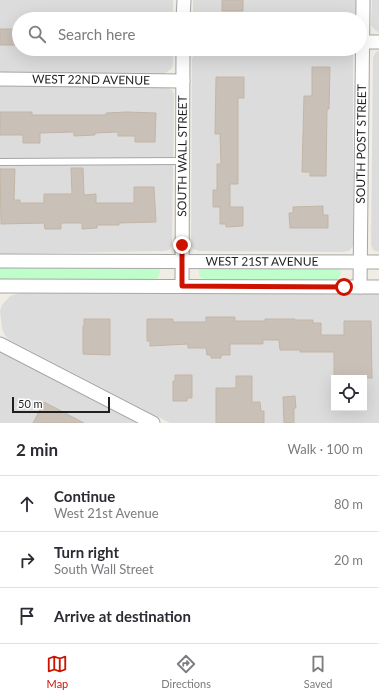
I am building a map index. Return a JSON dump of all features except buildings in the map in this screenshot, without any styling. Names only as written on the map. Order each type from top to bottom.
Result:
[{"type":"street","points":[[183,12],[184,0]]},
{"type":"street","name":"SOUTH POST STREET","points":[[362,12],[363,0]]},
{"type":"street","points":[[367,42],[379,42]]},
{"type":"street","name":"SOUTH WALL STREET","points":[[182,286],[183,56]]},
{"type":"street","name":"SOUTH POST STREET","points":[[360,287],[361,56]]},
{"type":"street","name":"WEST 22ND AVENUE","points":[[0,79],[183,81]]},
{"type":"street","name":"WEST 21ST AVENUE","points":[[0,261],[379,262]]},
{"type":"street","name":"WEST 21ST AVENUE","points":[[0,286],[379,287]]},
{"type":"street","points":[[0,344],[153,423]]},
{"type":"lane","points":[[0,162],[182,161]]},
{"type":"shaded area","points":[[0,0],[173,0],[173,12],[12,12],[12,56],[173,56],[173,65],[171,69],[164,74],[0,72]]},
{"type":"shaded area","points":[[193,0],[356,0],[356,12],[193,12]]},
{"type":"shaded area","points":[[372,0],[379,0],[379,33],[371,25]]},
{"type":"shaded area","points":[[379,51],[379,252],[373,250],[371,245],[373,57],[376,52]]},
{"type":"shaded area","points":[[193,56],[353,56],[353,246],[349,251],[199,251],[193,249],[191,246],[192,59]]},
{"type":"shaded area","points":[[0,85],[165,86],[172,90],[174,94],[172,245],[169,250],[0,254]]},
{"type":"shaded area","points":[[20,293],[379,294],[379,423],[170,423],[8,339],[4,334],[2,327],[0,311],[2,305],[10,296]]},
{"type":"shaded area","points":[[0,351],[139,423],[0,423]]},
{"type":"green space","points":[[0,265],[158,266],[160,271],[156,279],[0,279]]},
{"type":"green space","points":[[201,266],[338,267],[341,273],[338,279],[335,280],[204,279],[199,276],[199,269]]},
{"type":"route","points":[[182,245],[182,286],[344,287]]}]
